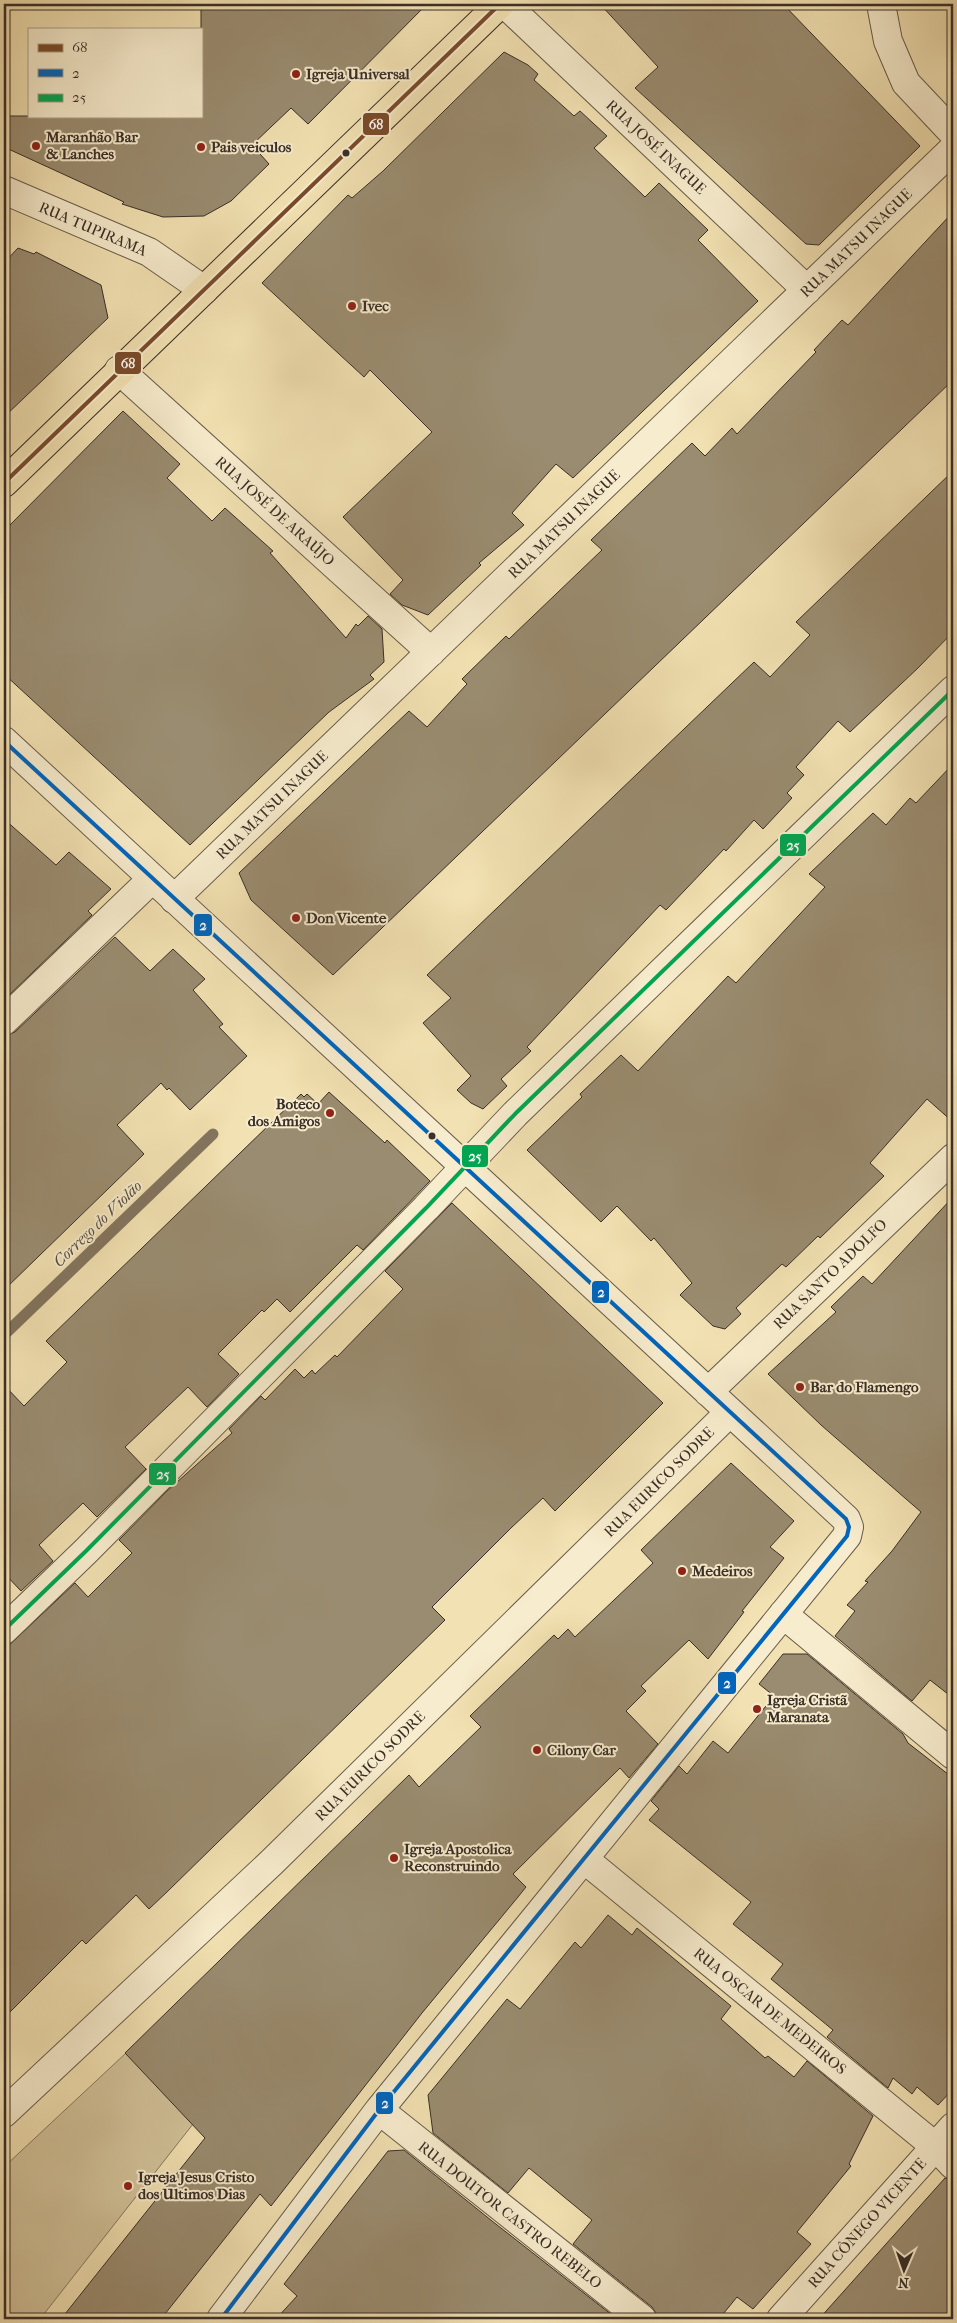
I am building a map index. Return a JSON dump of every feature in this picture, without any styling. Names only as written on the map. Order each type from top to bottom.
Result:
[{"type":"main road","points":[[4,483],[500,4]]},
{"type":"street","name":"RUA JOSÉ INAGUE","points":[[505,4],[807,290]]},
{"type":"street","points":[[881,4],[888,41],[906,83],[953,133]]},
{"type":"street","name":"RUA MATSU INAGUE","points":[[174,899],[953,149]]},
{"type":"street","name":"RUA TUPIRAMA","points":[[4,190],[149,252],[204,290]]},
{"type":"street","name":"RUA JOSÉ DE ARAÚJO","points":[[120,370],[431,652]]},
{"type":"street","points":[[4,1630],[100,1537],[515,1114],[953,690]]},
{"type":"street","points":[[4,741],[846,1519],[849,1527],[847,1536],[379,2110],[221,2319]]},
{"type":"street","points":[[4,1022],[152,879]]},
{"type":"street","name":"RUA SANTO ADOLFO","points":[[708,1392],[953,1158]]},
{"type":"street","name":"RUA EURICO SODRE","points":[[4,2113],[272,1862],[730,1412]]},
{"type":"street","points":[[783,1614],[953,1755]]},
{"type":"street","name":"RUA OSCAR DE MEDEIROS","points":[[584,1859],[947,2146]]},
{"type":"street","name":"RUA DOUTOR CASTRO REBELO","points":[[379,2110],[642,2319]]},
{"type":"street","name":"RUA CÔNEGO VICENTE","points":[[781,2319],[947,2146]]},
{"type":"shaded area","points":[[126,2053],[193,2124],[40,2319],[4,2319],[4,2167]]},
{"type":"building","points":[[201,4],[427,4],[308,124],[291,108],[252,145],[269,164],[231,201],[204,216],[163,217],[122,204],[124,202],[4,147],[4,116],[28,116],[28,118],[202,118]]},
{"type":"building","points":[[600,4],[783,4],[920,146],[819,245],[806,244],[635,88],[658,67]]},
{"type":"building","points":[[504,52],[528,65],[538,74],[534,80],[574,116],[580,111],[607,136],[594,148],[645,197],[659,183],[708,230],[698,240],[758,301],[573,478],[556,464],[512,513],[524,525],[479,563],[481,565],[428,615],[402,605],[390,594],[403,580],[343,517],[432,432],[370,370],[364,377],[262,283],[348,195],[352,198],[383,171]]},
{"type":"building","points":[[953,212],[953,380],[333,975],[251,900],[239,873],[409,711],[427,727],[467,684],[462,679],[506,636],[509,639],[602,550],[591,540],[692,443],[705,456],[732,428],[737,434],[816,352],[814,350],[842,320],[848,325]]},
{"type":"building","points":[[18,248],[34,254],[36,252],[101,285],[108,318],[4,417],[4,263]]},
{"type":"building","points":[[123,411],[180,464],[167,478],[212,521],[225,508],[273,551],[270,553],[346,638],[356,624],[358,626],[368,616],[382,629],[384,662],[370,675],[374,679],[329,712],[190,845],[4,674],[4,531]]},
{"type":"building","points":[[953,471],[953,632],[850,732],[838,721],[796,767],[804,775],[787,793],[792,798],[763,829],[754,820],[726,851],[724,849],[666,910],[660,905],[527,1047],[531,1051],[501,1079],[507,1086],[483,1109],[471,1103],[457,1090],[471,1076],[423,1023],[451,998],[427,975],[754,662],[770,677],[810,635],[796,622]]},
{"type":"building","points":[[953,764],[953,1122],[927,1099],[870,1163],[884,1176],[820,1238],[818,1236],[786,1267],[782,1264],[736,1308],[741,1314],[725,1329],[713,1326],[680,1295],[692,1283],[654,1238],[651,1241],[617,1206],[601,1222],[527,1150],[582,1097],[580,1094],[621,1055],[638,1071],[728,976],[736,983],[825,887],[809,874],[873,813],[886,825],[910,798],[916,803]]},
{"type":"building","points":[[4,819],[56,865],[69,852],[111,889],[88,911],[92,915],[4,1000]]},
{"type":"building","points":[[115,937],[150,971],[173,949],[205,979],[193,990],[223,1024],[219,1027],[247,1056],[190,1110],[169,1088],[167,1090],[161,1083],[117,1125],[144,1154],[4,1290],[4,1036],[15,1032]]},
{"type":"building","points":[[329,1092],[385,1143],[387,1140],[430,1181],[363,1250],[357,1245],[290,1312],[277,1299],[264,1312],[262,1310],[218,1354],[239,1374],[207,1407],[188,1387],[125,1447],[146,1469],[97,1517],[83,1503],[39,1545],[53,1561],[21,1591],[4,1573],[4,1385],[24,1406],[67,1362],[46,1341],[301,1094],[304,1097],[307,1094],[318,1104]]},
{"type":"building","points":[[953,1197],[953,1698],[930,1680],[912,1701],[835,1636],[855,1611],[847,1605],[868,1582],[865,1581],[892,1551],[921,1512],[821,1425],[768,1374],[836,1312],[831,1307],[863,1276],[872,1284]]},
{"type":"building","points":[[452,1203],[663,1403],[555,1511],[543,1498],[511,1528],[432,1607],[445,1620],[149,1909],[136,1895],[86,1944],[82,1940],[4,2018],[4,1650],[75,1583],[88,1597],[132,1553],[119,1540],[167,1491],[232,1433],[229,1429],[261,1396],[265,1400],[295,1369],[304,1378],[312,1370],[315,1374],[335,1355],[337,1357],[403,1289],[385,1271]]},
{"type":"building","points":[[731,1463],[794,1521],[770,1547],[784,1558],[742,1611],[744,1612],[708,1659],[689,1640],[641,1686],[646,1691],[626,1711],[658,1744],[629,1778],[620,1768],[513,1874],[526,1887],[422,2013],[271,2206],[260,2194],[161,2319],[61,2319],[205,2138],[125,2053],[409,1775],[419,1787],[481,1727],[470,1716],[554,1635],[558,1639],[568,1629],[575,1637],[653,1563],[641,1550]]},
{"type":"building","points":[[783,1654],[807,1654],[903,1734],[908,1743],[953,1778],[953,2089],[938,2105],[917,2087],[912,2094],[893,2078],[888,2088],[827,2037],[833,2030],[771,1979],[783,1964],[733,1924],[751,1902],[649,1820],[659,1809],[651,1801],[679,1766],[687,1774],[713,1741],[728,1753],[774,1696],[759,1684]]},
{"type":"building","points":[[608,1915],[632,1935],[637,1928],[731,2006],[721,2019],[765,2058],[768,2056],[794,2077],[807,2061],[873,2116],[849,2164],[851,2166],[797,2232],[811,2244],[753,2309],[737,2297],[719,2319],[657,2319],[652,2307],[573,2244],[592,2220],[529,2168],[508,2193],[433,2133],[428,2095],[507,1999],[520,2009],[575,1942],[581,1948]]},
{"type":"building","points":[[404,2150],[617,2319],[276,2319],[297,2296],[284,2284],[388,2151]]},
{"type":"building","points":[[945,2178],[953,2180],[953,2319],[819,2319]]},
{"type":"waterway","name":"Corrego do Violão","points":[[4,1335],[213,1134]]},
{"type":"transit line","name":"68","points":[[4,483],[500,4]]},
{"type":"transit line","name":"25","points":[[4,1630],[86,1551],[426,1208],[515,1114],[953,690]]},
{"type":"transit line","name":"2","points":[[4,741],[846,1519],[849,1527],[847,1536],[379,2110],[221,2319]]},
{"type":"place","name":"Igreja Universal","points":[[296,74]]},
{"type":"place","name":"Maranhão Bar & Lanches","points":[[36,146]]},
{"type":"place","name":"Pais veiculos","points":[[201,147]]},
{"type":"place","name":"Ivec","points":[[352,306]]},
{"type":"place","name":"Don Vicente","points":[[296,918]]},
{"type":"place","name":"Boteco dos Amigos","points":[[330,1113]]},
{"type":"place","name":"Bar do Flamengo","points":[[800,1387]]},
{"type":"place","name":"Medeiros","points":[[682,1571]]},
{"type":"place","name":"Igreja Cristã Maranata","points":[[757,1709]]},
{"type":"place","name":"Cilony Car","points":[[537,1750]]},
{"type":"place","name":"Igreja Apostolica Reconstruindo","points":[[394,1858]]},
{"type":"place","name":"Igreja Jesus Cristo dos Ultimos Dias","points":[[128,2186]]}]
